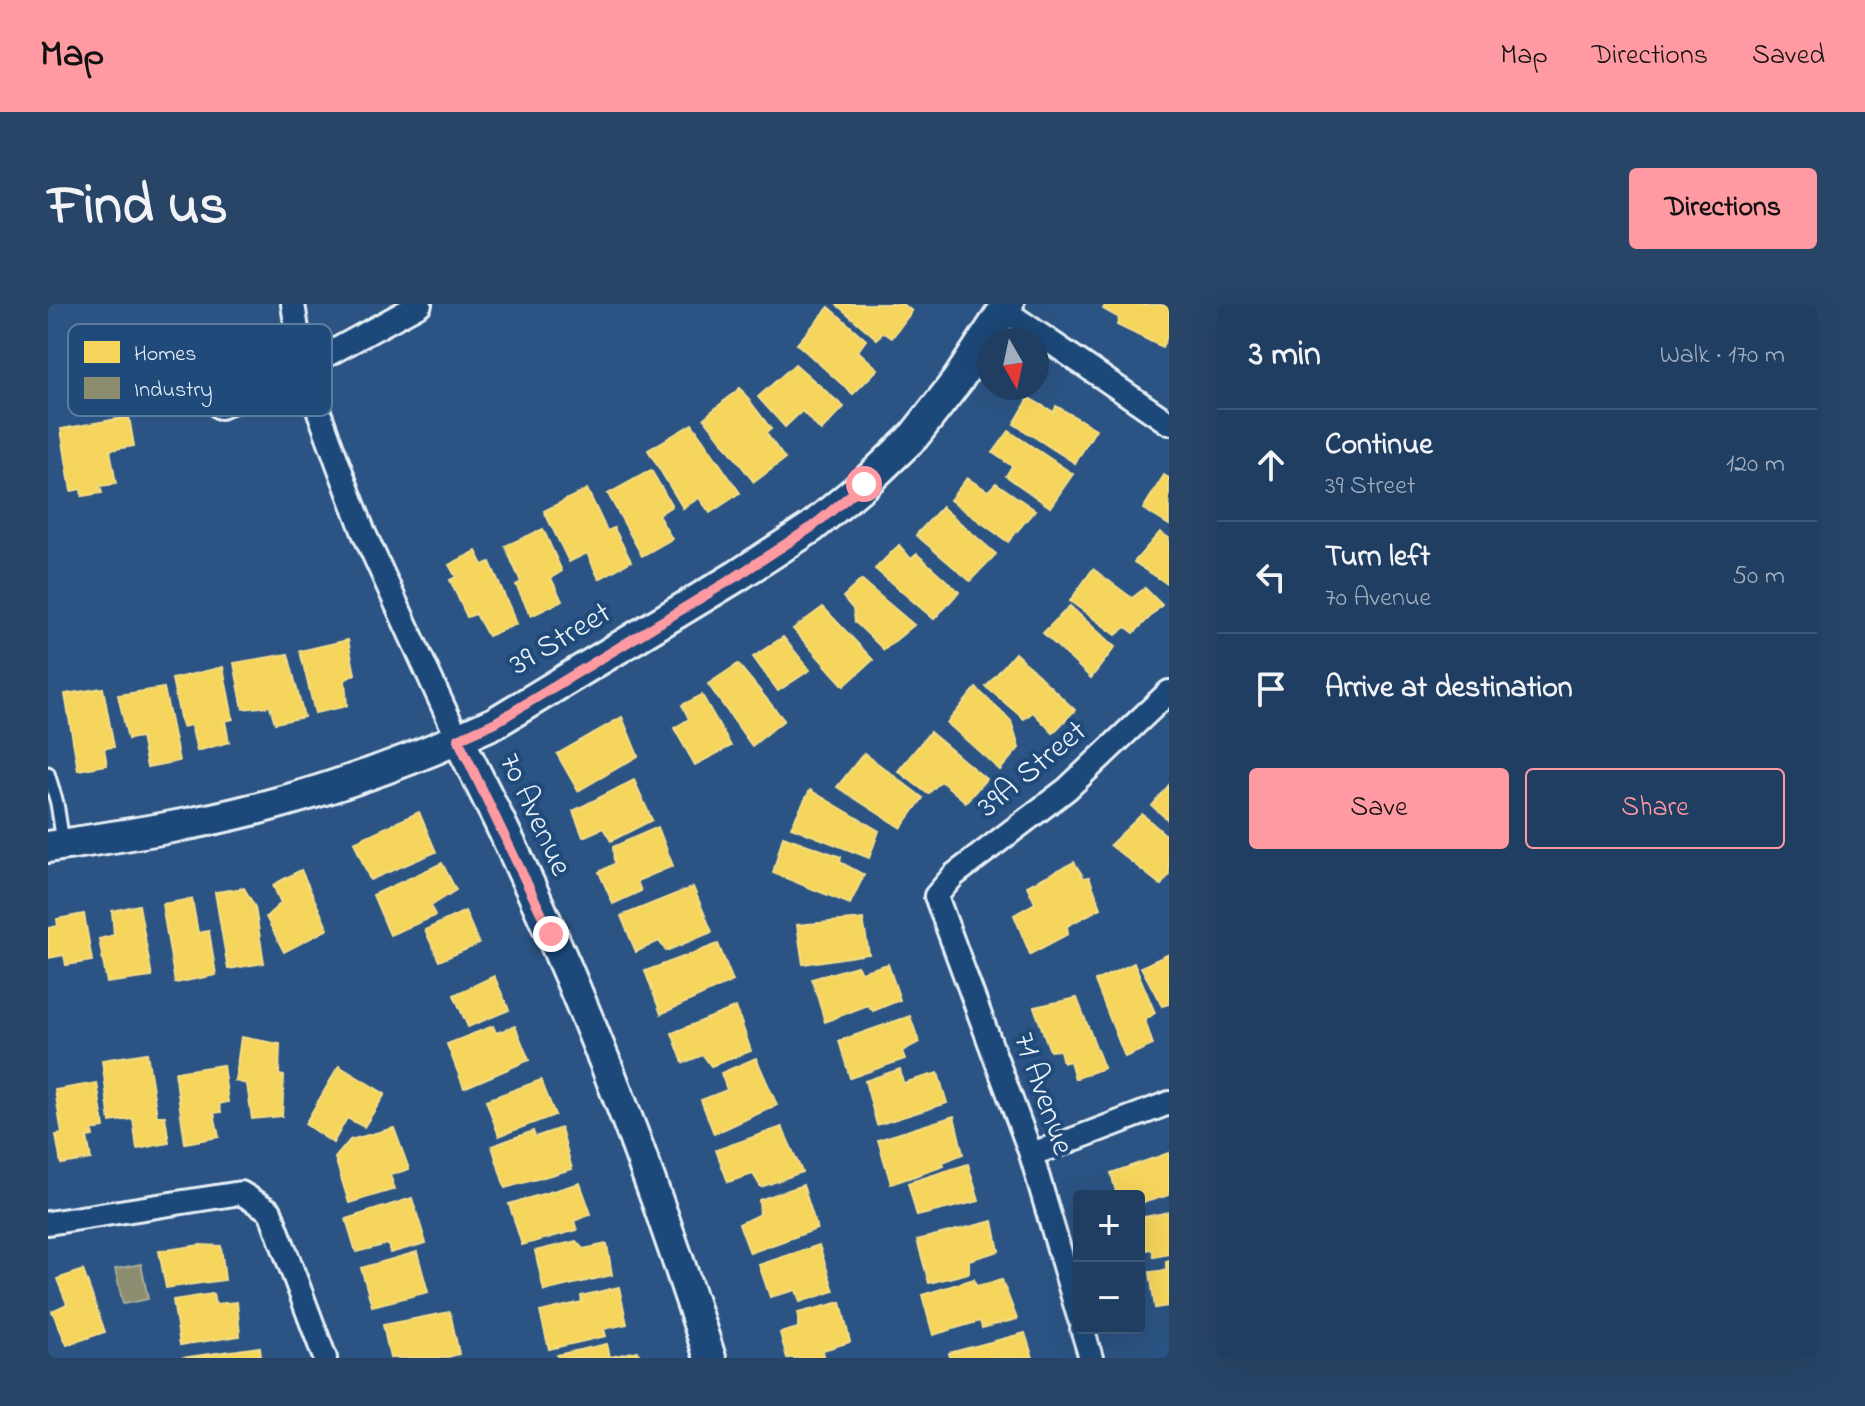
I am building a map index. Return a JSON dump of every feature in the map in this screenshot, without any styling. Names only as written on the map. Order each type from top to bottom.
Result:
[{"type":"street","name":"70 Avenue","points":[[293,304],[296,324]]},
{"type":"street","points":[[332,352],[420,304]]},
{"type":"street","points":[[1006,307],[1169,423]]},
{"type":"street","name":"39 Street","points":[[56,846],[257,809],[378,770],[496,722],[812,527],[864,484],[914,436],[957,381],[1006,307]]},
{"type":"street","name":"70 Avenue","points":[[321,416],[364,533],[551,934],[676,1251],[710,1358]]},
{"type":"street","name":"39A Street","points":[[936,896],[954,875],[1067,789],[1169,692]]},
{"type":"street","name":"71 Avenue","points":[[936,896],[1031,1154],[1073,1297]]},
{"type":"street","points":[[1031,1154],[1169,1103]]},
{"type":"street","points":[[48,1223],[241,1193],[270,1211],[325,1358]]},
{"type":"street","points":[[1084,1334],[1091,1358]]},
{"type":"lane","points":[[48,773],[57,803],[56,846]]},
{"type":"building: Homes","points":[[836,304],[902,304],[912,311],[892,338],[883,332],[877,339]]},
{"type":"building: Homes","points":[[1106,304],[1169,305],[1169,333],[1162,347],[1117,325],[1119,318],[1103,309]]},
{"type":"building: Homes","points":[[829,307],[866,340],[858,351],[878,369],[853,394],[797,344]]},
{"type":"building: Homes","points":[[795,364],[844,407],[821,431],[802,411],[785,427],[758,397]]},
{"type":"building: Homes","points":[[740,388],[771,429],[766,433],[785,459],[754,482],[704,418]]},
{"type":"building: Homes","points":[[1028,400],[1033,400],[1054,412],[1056,406],[1096,429],[1075,463],[1014,424]]},
{"type":"building: Homes","points":[[129,417],[134,446],[110,450],[116,484],[100,486],[102,493],[82,496],[81,489],[71,491],[61,429]]},
{"type":"building: Homes","points":[[692,424],[740,493],[710,513],[699,498],[683,508],[648,450]]},
{"type":"building: Homes","points":[[1009,431],[1073,474],[1050,507],[1006,476],[1012,466],[993,453]]},
{"type":"building: Homes","points":[[651,470],[672,506],[658,515],[672,539],[642,556],[608,494]]},
{"type":"building: Homes","points":[[1164,475],[1169,478],[1169,525],[1143,509]]},
{"type":"building: Homes","points":[[967,478],[988,491],[996,483],[1035,510],[1008,542],[950,500]]},
{"type":"building: Homes","points":[[587,489],[607,531],[614,528],[631,561],[599,579],[587,553],[569,562],[544,511]]},
{"type":"building: Homes","points":[[942,507],[996,554],[970,581],[916,535]]},
{"type":"building: Homes","points":[[543,529],[562,571],[551,578],[562,601],[531,616],[516,585],[521,582],[505,546]]},
{"type":"building: Homes","points":[[1160,532],[1169,538],[1169,585],[1134,562]]},
{"type":"building: Homes","points":[[899,545],[911,559],[917,554],[959,592],[934,619],[875,569]]},
{"type":"building: Homes","points":[[476,551],[483,565],[490,562],[517,624],[488,636],[476,614],[467,617],[450,580],[456,577],[449,565]]},
{"type":"building: Homes","points":[[1093,569],[1132,598],[1145,588],[1162,605],[1134,633],[1126,627],[1116,635],[1070,601]]},
{"type":"building: Homes","points":[[861,580],[914,625],[884,650],[855,622],[853,609],[843,597]]},
{"type":"building: Homes","points":[[1070,606],[1115,647],[1091,678],[1043,633]]},
{"type":"building: Homes","points":[[823,607],[873,660],[844,686],[793,629]]},
{"type":"building: Homes","points":[[783,637],[810,670],[778,691],[753,657]]},
{"type":"building: Homes","points":[[348,640],[355,674],[345,680],[347,706],[315,713],[300,651]]},
{"type":"building: Homes","points":[[1015,653],[1075,710],[1053,733],[1033,712],[1024,719],[986,687]]},
{"type":"building: Homes","points":[[288,654],[304,717],[275,723],[270,706],[243,709],[234,663]]},
{"type":"building: Homes","points":[[738,664],[784,720],[752,746],[708,684]]},
{"type":"building: Homes","points":[[223,667],[233,719],[225,721],[229,742],[197,751],[191,725],[182,727],[172,679]]},
{"type":"building: Homes","points":[[103,688],[114,747],[104,748],[107,765],[78,770],[65,694]]},
{"type":"building: Homes","points":[[164,688],[179,761],[147,767],[141,737],[128,739],[118,695]]},
{"type":"building: Homes","points":[[976,688],[1011,721],[1019,748],[1000,770],[947,723]]},
{"type":"building: Homes","points":[[702,695],[731,746],[695,765],[674,728],[689,719],[682,705]]},
{"type":"building: Homes","points":[[622,717],[638,756],[578,791],[557,754]]},
{"type":"building: Homes","points":[[930,732],[986,779],[966,802],[941,781],[928,794],[898,771]]},
{"type":"building: Homes","points":[[864,753],[923,798],[901,828],[837,787]]},
{"type":"building: Homes","points":[[634,780],[652,820],[611,841],[603,828],[583,837],[573,811]]},
{"type":"building: Homes","points":[[1169,785],[1169,826],[1168,820],[1152,806]]},
{"type":"building: Homes","points":[[810,790],[879,831],[869,858],[791,827]]},
{"type":"building: Homes","points":[[419,812],[436,852],[370,880],[354,842]]},
{"type":"building: Homes","points":[[1142,814],[1169,838],[1169,875],[1161,885],[1110,845]]},
{"type":"building: Homes","points":[[658,827],[673,866],[637,881],[641,891],[613,904],[599,872],[614,864],[613,847]]},
{"type":"building: Homes","points":[[783,836],[841,857],[840,862],[864,875],[850,904],[773,873]]},
{"type":"building: Homes","points":[[1074,862],[1084,878],[1089,877],[1101,908],[1067,926],[1068,934],[1030,954],[1014,915],[1035,903],[1027,886]]},
{"type":"building: Homes","points":[[442,863],[456,890],[431,906],[435,916],[390,935],[373,895]]},
{"type":"building: Homes","points":[[301,870],[328,929],[284,952],[266,917],[281,903],[273,885]]},
{"type":"building: Homes","points":[[693,887],[712,932],[666,951],[659,941],[636,952],[621,916]]},
{"type":"building: Homes","points":[[244,888],[255,907],[264,963],[228,969],[215,892]]},
{"type":"building: Homes","points":[[192,899],[198,933],[209,931],[216,975],[175,983],[162,904]]},
{"type":"building: Homes","points":[[139,905],[152,977],[107,983],[99,939],[114,935],[112,911]]},
{"type":"building: Homes","points":[[465,911],[479,944],[439,961],[425,930]]},
{"type":"building: Homes","points":[[84,914],[92,961],[66,965],[64,955],[48,958],[48,928],[58,926],[57,919]]},
{"type":"building: Homes","points":[[863,919],[869,954],[803,964],[797,925]]},
{"type":"building: Homes","points":[[718,944],[733,981],[661,1014],[645,971]]},
{"type":"building: Homes","points":[[1169,954],[1169,1004],[1162,1006],[1141,967]]},
{"type":"building: Homes","points":[[1134,963],[1155,1013],[1145,1020],[1153,1045],[1125,1057],[1095,981]]},
{"type":"building: Homes","points":[[888,964],[900,1000],[873,1011],[868,1005],[825,1022],[812,979],[857,966],[861,972]]},
{"type":"building: Homes","points":[[494,976],[509,1010],[468,1027],[454,995]]},
{"type":"building: Homes","points":[[1077,998],[1104,1068],[1075,1079],[1070,1061],[1063,1063],[1060,1050],[1050,1051],[1034,1007]]},
{"type":"building: Homes","points":[[736,1007],[751,1051],[711,1066],[703,1055],[683,1063],[672,1033]]},
{"type":"building: Homes","points":[[910,1016],[919,1042],[902,1051],[905,1059],[850,1078],[839,1041]]},
{"type":"building: Homes","points":[[493,1026],[496,1033],[515,1026],[529,1060],[464,1088],[447,1044]]},
{"type":"building: Homes","points":[[241,1037],[280,1044],[279,1075],[284,1076],[282,1116],[252,1119],[247,1084],[235,1081]]},
{"type":"building: Homes","points":[[147,1053],[157,1116],[165,1116],[169,1143],[137,1149],[133,1119],[110,1122],[102,1060]]},
{"type":"building: Homes","points":[[756,1058],[777,1105],[714,1134],[701,1100],[727,1090],[721,1073]]},
{"type":"building: Homes","points":[[223,1065],[228,1102],[219,1104],[221,1112],[214,1113],[219,1137],[185,1143],[175,1072]]},
{"type":"building: Homes","points":[[339,1066],[385,1094],[364,1127],[347,1118],[333,1143],[305,1124]]},
{"type":"building: Homes","points":[[900,1069],[903,1083],[938,1073],[947,1103],[877,1125],[865,1081]]},
{"type":"building: Homes","points":[[541,1080],[555,1115],[499,1136],[486,1100]]},
{"type":"building: Homes","points":[[97,1083],[104,1128],[92,1130],[93,1136],[87,1137],[91,1159],[61,1164],[56,1135],[62,1134],[55,1090]]},
{"type":"building: Homes","points":[[954,1116],[963,1154],[943,1162],[944,1166],[891,1184],[878,1140]]},
{"type":"building: Homes","points":[[782,1127],[802,1172],[761,1187],[753,1174],[728,1182],[716,1150]]},
{"type":"building: Homes","points":[[394,1128],[409,1169],[390,1175],[395,1189],[349,1203],[335,1158],[350,1140]]},
{"type":"building: Homes","points":[[561,1128],[572,1169],[505,1188],[492,1146],[533,1131],[535,1137]]},
{"type":"building: Homes","points":[[1169,1153],[1169,1195],[1145,1202],[1145,1190],[1115,1190],[1111,1173]]},
{"type":"building: Homes","points":[[968,1164],[979,1201],[917,1216],[908,1183]]},
{"type":"building: Homes","points":[[580,1183],[591,1214],[574,1221],[577,1230],[522,1245],[509,1204]]},
{"type":"building: Homes","points":[[803,1185],[817,1229],[750,1253],[739,1224],[760,1214],[759,1200]]},
{"type":"building: Homes","points":[[412,1198],[426,1243],[390,1253],[388,1244],[356,1252],[346,1219]]},
{"type":"building: Homes","points":[[1169,1212],[1169,1254],[1154,1257],[1152,1249],[1145,1250],[1145,1217]]},
{"type":"building: Homes","points":[[993,1221],[999,1251],[969,1260],[969,1273],[929,1283],[917,1240]]},
{"type":"building: Homes","points":[[576,1241],[583,1249],[607,1244],[612,1275],[544,1291],[535,1251]]},
{"type":"building: Homes","points":[[200,1245],[221,1246],[225,1280],[166,1288],[159,1251]]},
{"type":"building: Homes","points":[[819,1245],[834,1291],[800,1302],[796,1290],[770,1297],[759,1265]]},
{"type":"building: Homes","points":[[417,1252],[428,1292],[372,1306],[361,1268]]},
{"type":"building: Homes","points":[[1169,1261],[1169,1306],[1155,1308],[1150,1272],[1166,1270],[1166,1262]]},
{"type":"building: Homes","points":[[83,1270],[105,1332],[67,1345],[52,1311],[67,1304],[57,1279]]},
{"type":"building: Homes","points":[[974,1279],[976,1286],[1002,1280],[1017,1319],[982,1328],[980,1321],[933,1335],[922,1295]]},
{"type":"building: Homes","points":[[619,1287],[627,1324],[604,1329],[606,1336],[549,1349],[540,1312],[582,1302],[581,1296]]},
{"type":"building: Homes","points":[[213,1294],[215,1304],[237,1302],[240,1336],[180,1345],[173,1300]]},
{"type":"building: Homes","points":[[841,1302],[850,1342],[823,1350],[824,1358],[787,1358],[780,1333],[798,1328],[798,1313]]},
{"type":"building: Homes","points":[[450,1312],[459,1354],[444,1358],[390,1358],[383,1325]]},
{"type":"building: Homes","points":[[1025,1333],[1033,1358],[950,1358],[949,1353]]},
{"type":"building: Homes","points":[[607,1344],[610,1357],[638,1351],[640,1358],[558,1358],[557,1355]]},
{"type":"building: Homes","points":[[260,1347],[261,1358],[181,1358]]},
{"type":"building: Industry","points":[[141,1264],[148,1299],[123,1304],[115,1269]]},
{"type":"route","points":[[551,934],[458,739],[496,722],[737,576],[812,527],[864,484]]}]
